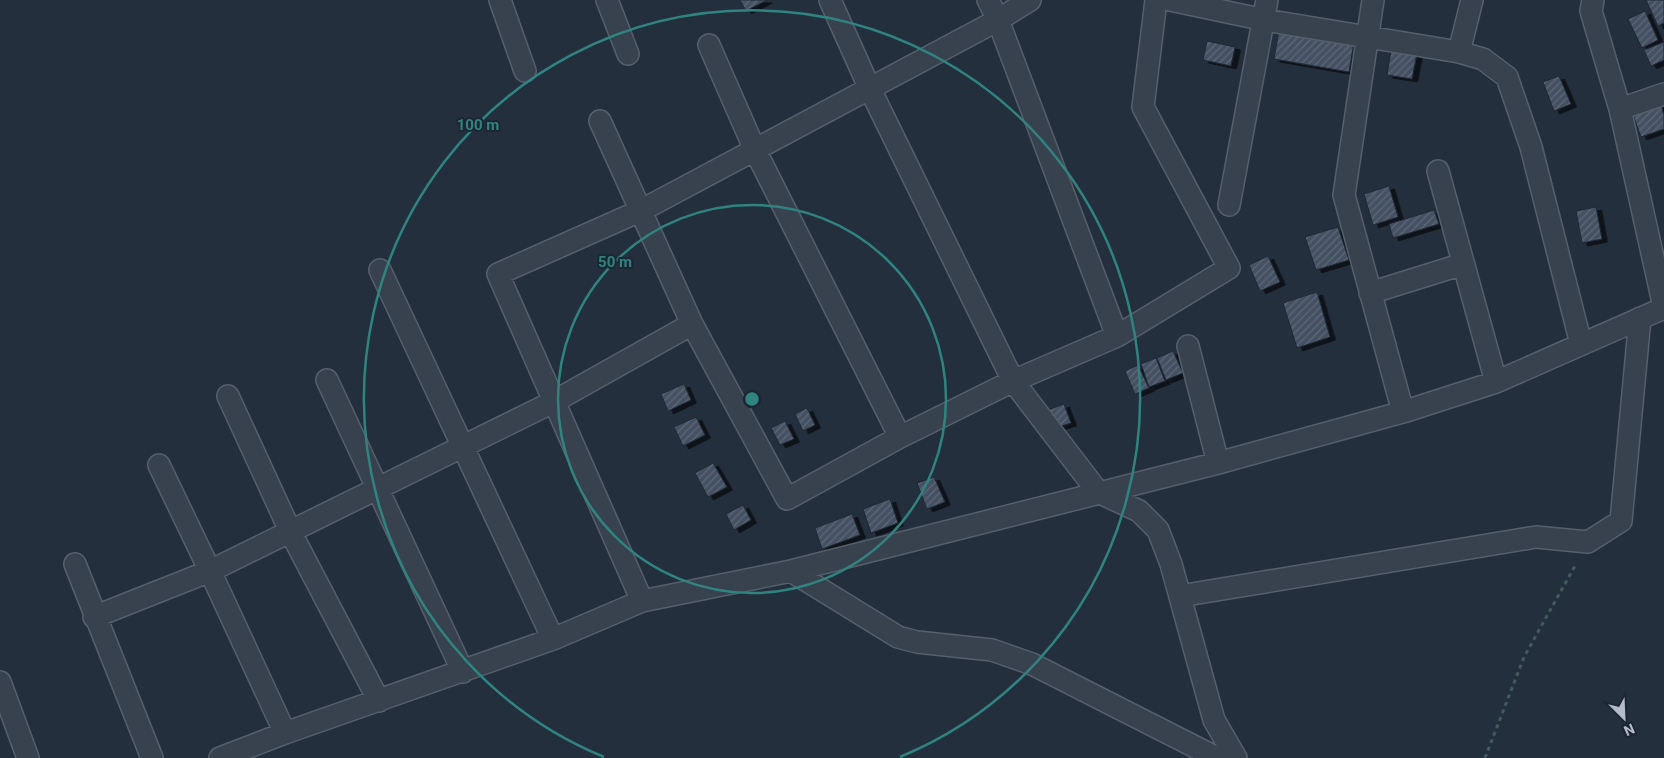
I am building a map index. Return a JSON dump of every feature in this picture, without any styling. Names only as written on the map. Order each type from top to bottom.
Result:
[{"type":"street","points":[[500,0],[525,71]]},
{"type":"street","points":[[608,0],[628,54]]},
{"type":"street","points":[[830,0],[869,87],[1013,381],[1098,492],[1139,511],[1158,530],[1171,564],[1214,720],[1236,758]]},
{"type":"street","points":[[988,0],[998,20],[1117,336]]},
{"type":"street","points":[[642,601],[498,274],[642,210],[869,87],[998,20],[1030,0]]},
{"type":"street","points":[[600,121],[642,210],[692,324],[787,499],[900,437],[1013,381],[1117,336],[1229,268],[1143,107],[1156,0]]},
{"type":"street","points":[[1170,0],[1266,10],[1367,35],[1459,52],[1483,59],[1507,76],[1531,147],[1581,344]]},
{"type":"street","points":[[1372,0],[1344,196],[1402,412]]},
{"type":"street","points":[[1459,52],[1472,0]]},
{"type":"street","points":[[220,758],[285,732],[463,672],[553,639],[642,601],[791,571],[1218,462],[1402,412],[1496,382],[1664,307],[1620,109],[1592,10],[1593,0]]},
{"type":"street","points":[[1229,205],[1266,10]]},
{"type":"street","points":[[709,45],[755,150],[900,437]]},
{"type":"street","points":[[1620,109],[1664,94]]},
{"type":"street","points":[[1438,171],[1496,382]]},
{"type":"street","points":[[1370,292],[1463,264]]},
{"type":"street","points":[[380,270],[553,639]]},
{"type":"street","points":[[1180,596],[1536,537],[1588,542],[1621,521],[1640,318]]},
{"type":"street","points":[[94,617],[210,571],[378,490],[553,402],[692,324]]},
{"type":"street","points":[[1188,346],[1218,462]]},
{"type":"street","points":[[327,380],[463,672]]},
{"type":"street","points":[[228,396],[291,532],[379,700]]},
{"type":"street","points":[[159,465],[285,732]]},
{"type":"street","points":[[75,564],[94,617],[152,758]]},
{"type":"street","points":[[791,571],[898,636],[917,642],[992,650],[1032,664],[1217,758]]},
{"type":"street","points":[[0,682],[28,758]]},
{"type":"path","points":[[1485,758],[1524,657],[1588,542]]},
{"type":"building","points":[[740,0],[767,0],[746,11]]},
{"type":"building","points":[[1646,0],[1664,0],[1664,23],[1658,26]]},
{"type":"building","points":[[1645,11],[1658,40],[1642,48],[1628,19]]},
{"type":"building","points":[[1279,30],[1354,42],[1349,72],[1274,59]]},
{"type":"building","points":[[1207,41],[1235,47],[1231,66],[1203,60]]},
{"type":"building","points":[[1664,42],[1664,60],[1651,66],[1644,50]]},
{"type":"building","points":[[1392,44],[1418,48],[1412,79],[1387,75]]},
{"type":"building","points":[[1559,76],[1571,104],[1554,111],[1543,82]]},
{"type":"building","points":[[1660,102],[1664,115],[1664,129],[1641,137],[1632,112]]},
{"type":"building","points":[[1389,186],[1398,217],[1373,225],[1364,194]]},
{"type":"building","points":[[1596,207],[1602,239],[1582,243],[1576,211]]},
{"type":"building","points":[[1434,210],[1439,224],[1393,238],[1389,224]]},
{"type":"building","points":[[1338,227],[1349,260],[1316,270],[1305,237]]},
{"type":"building","points":[[1268,256],[1280,282],[1260,291],[1249,265]]},
{"type":"building","points":[[1317,292],[1330,337],[1297,348],[1283,303]]},
{"type":"building","points":[[1173,351],[1183,373],[1166,380],[1157,358]]},
{"type":"building","points":[[1156,358],[1165,381],[1149,387],[1141,364]]},
{"type":"building","points":[[1138,365],[1149,388],[1135,394],[1125,371]]},
{"type":"building","points":[[684,384],[691,400],[668,411],[661,394]]},
{"type":"building","points":[[1064,404],[1071,423],[1055,428],[1048,410]]},
{"type":"building","points":[[807,408],[815,425],[803,431],[795,414]]},
{"type":"building","points":[[696,417],[705,435],[683,446],[674,427]]},
{"type":"building","points":[[785,421],[794,439],[780,445],[771,428]]},
{"type":"building","points":[[713,463],[727,487],[708,497],[695,473]]},
{"type":"building","points":[[934,477],[945,502],[927,509],[917,483]]},
{"type":"building","points":[[890,499],[898,523],[871,533],[863,509]]},
{"type":"building","points":[[743,505],[751,520],[734,530],[726,514]]},
{"type":"building","points":[[852,514],[860,535],[822,549],[815,528]]}]
